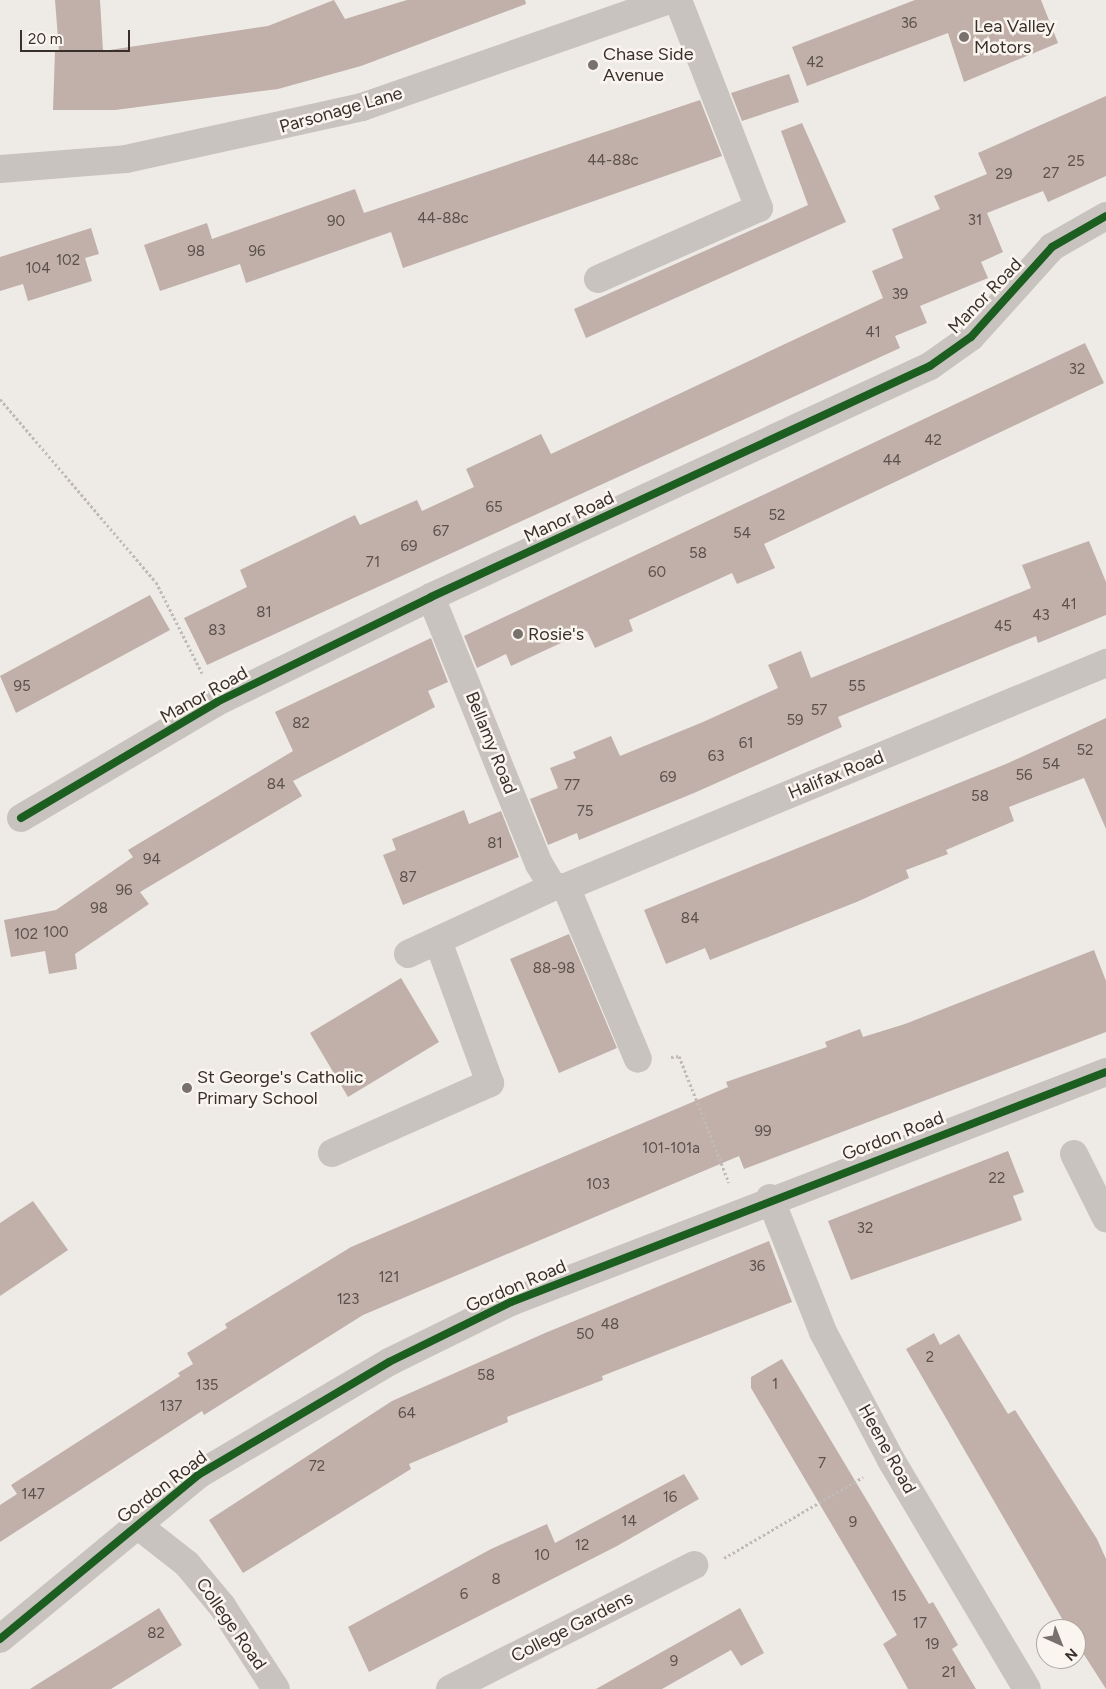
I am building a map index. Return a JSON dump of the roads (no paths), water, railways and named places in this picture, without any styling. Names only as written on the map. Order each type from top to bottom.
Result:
[{"type":"street","name":"Parsonage Lane","points":[[0,169],[126,160],[362,107],[670,0]]},
{"type":"street","points":[[598,279],[759,208],[678,0]]},
{"type":"street","name":"Manor Road","points":[[21,818],[217,702],[431,597],[930,366],[971,337],[1052,247],[1106,216]]},
{"type":"street","name":"Bellamy Road","points":[[431,597],[540,864],[560,887]]},
{"type":"street","name":"Halifax Road","points":[[408,954],[560,887],[1106,663]]},
{"type":"street","points":[[560,887],[638,1059]]},
{"type":"street","points":[[332,1153],[490,1083],[438,941]]},
{"type":"street","name":"Gordon Road","points":[[0,1640],[136,1524],[252,1439],[389,1362],[511,1302],[770,1198],[1106,1072]]},
{"type":"street","points":[[1074,1154],[1106,1218]]},
{"type":"street","name":"Heene Road","points":[[770,1198],[823,1332],[892,1460],[1027,1689]]},
{"type":"street","name":"College Road","points":[[136,1524],[187,1564],[222,1606],[276,1689]]},
{"type":"street","name":"College Gardens","points":[[450,1689],[694,1565]]},
{"type":"place","name":"Lea Valley Motors","points":[[964,37]]},
{"type":"place","name":"Chase Side Avenue","points":[[593,65]]},
{"type":"place","name":"Rosie's","points":[[518,634]]},
{"type":"place","name":"St George's Catholic Primary School","points":[[187,1088]]}]
